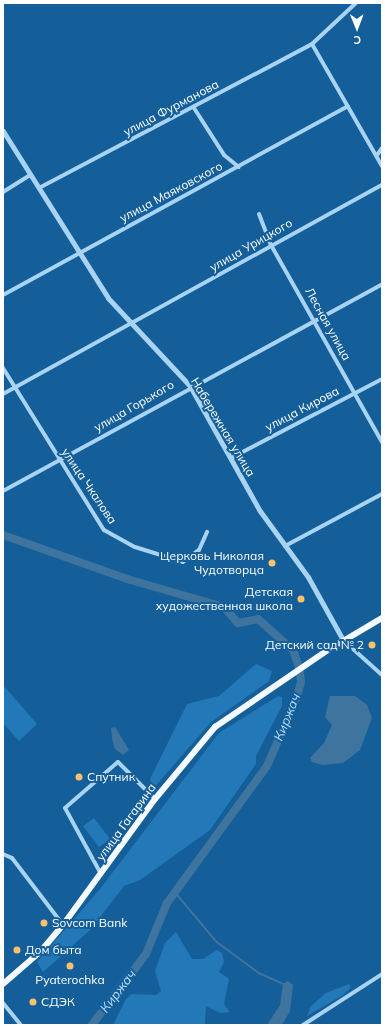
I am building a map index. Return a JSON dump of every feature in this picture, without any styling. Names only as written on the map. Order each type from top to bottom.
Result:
[{"type":"main road","name":"улица Гагарина","points":[[3,984],[41,951],[63,925],[156,799],[215,727],[324,652],[382,618]]},
{"type":"street","name":"улица Фурманова","points":[[39,188],[194,108],[312,44],[356,3]]},
{"type":"street","points":[[312,44],[382,166]]},
{"type":"street","name":"улица Маяковского","points":[[3,294],[348,106]]},
{"type":"street","points":[[194,108],[224,155],[238,167]]},
{"type":"street","name":"Набережная улица","points":[[3,131],[78,254],[132,326],[190,386],[260,511],[308,577],[343,640],[382,675]]},
{"type":"street","points":[[377,155],[382,148]]},
{"type":"street","points":[[3,192],[30,175]]},
{"type":"street","name":"улица Урицкого","points":[[3,394],[132,326],[270,245],[382,186]]},
{"type":"street","name":"Лесная улица","points":[[259,214],[270,245],[382,442]]},
{"type":"street","name":"улица Горького","points":[[3,491],[190,386],[382,284]]},
{"type":"street","name":"улица Чкалова","points":[[3,368],[104,530],[135,547],[182,562],[199,550],[207,532]]},
{"type":"street","name":"улица Кирова","points":[[231,458],[382,379]]},
{"type":"street","points":[[285,546],[382,494]]},
{"type":"street","points":[[102,874],[65,808],[118,762],[156,799]]},
{"type":"street","points":[[3,854],[12,858],[63,925]]},
{"type":"street","points":[[303,1025],[382,974]]},
{"type":"street","points":[[3,1003],[21,1025]]},
{"type":"shaded area","points":[[256,664],[272,671],[269,681],[211,722],[153,789],[150,779],[187,704],[219,696]]},
{"type":"shaded area","points":[[3,685],[37,724],[19,741],[3,723]]},
{"type":"shaded area","points":[[278,696],[282,697],[282,706],[256,756],[256,764],[210,830],[140,880],[124,886],[90,930],[43,972],[37,962],[100,889],[219,733]]},
{"type":"shaded area","points":[[330,696],[355,696],[367,705],[372,718],[360,750],[343,763],[322,765],[312,762],[310,758],[324,743],[332,725],[325,717]]},
{"type":"shaded area","points":[[115,727],[129,750],[123,755],[115,749],[112,739],[111,728]]},
{"type":"shaded area","points":[[94,818],[110,839],[99,847],[83,826]]},
{"type":"shaded area","points":[[176,932],[192,959],[203,959],[217,950],[222,953],[224,962],[219,972],[229,979],[224,1004],[230,1012],[220,1013],[206,1006],[205,1025],[113,1025],[126,999],[132,994],[156,995],[161,991],[155,971],[165,943]]},
{"type":"shaded area","points":[[288,981],[293,985],[290,1011],[282,1025],[267,1025],[280,1005],[283,984]]},
{"type":"shaded area","points":[[349,984],[351,987],[343,995],[307,1016],[311,1006],[326,993]]},
{"type":"waterway","name":"Киржач","points":[[3,535],[127,579],[224,607],[238,623],[258,619],[293,650],[299,667],[301,682],[296,699],[267,766],[167,903],[146,954],[92,1025]]},
{"type":"waterway","points":[[175,892],[217,942],[259,973],[286,985]]},
{"type":"place","name":"Церковь Николая Чудотворца","points":[[272,563]]},
{"type":"place","name":"Детская художественная школа","points":[[301,599]]},
{"type":"place","name":"Детский сад № 2","points":[[372,645]]},
{"type":"place","name":"Спутник","points":[[79,777]]},
{"type":"place","name":"Sovcom Bank","points":[[44,923]]},
{"type":"place","name":"Дом быта","points":[[17,950]]},
{"type":"place","name":"Pyaterochka","points":[[70,966]]},
{"type":"place","name":"СДЭК","points":[[33,1002]]}]
